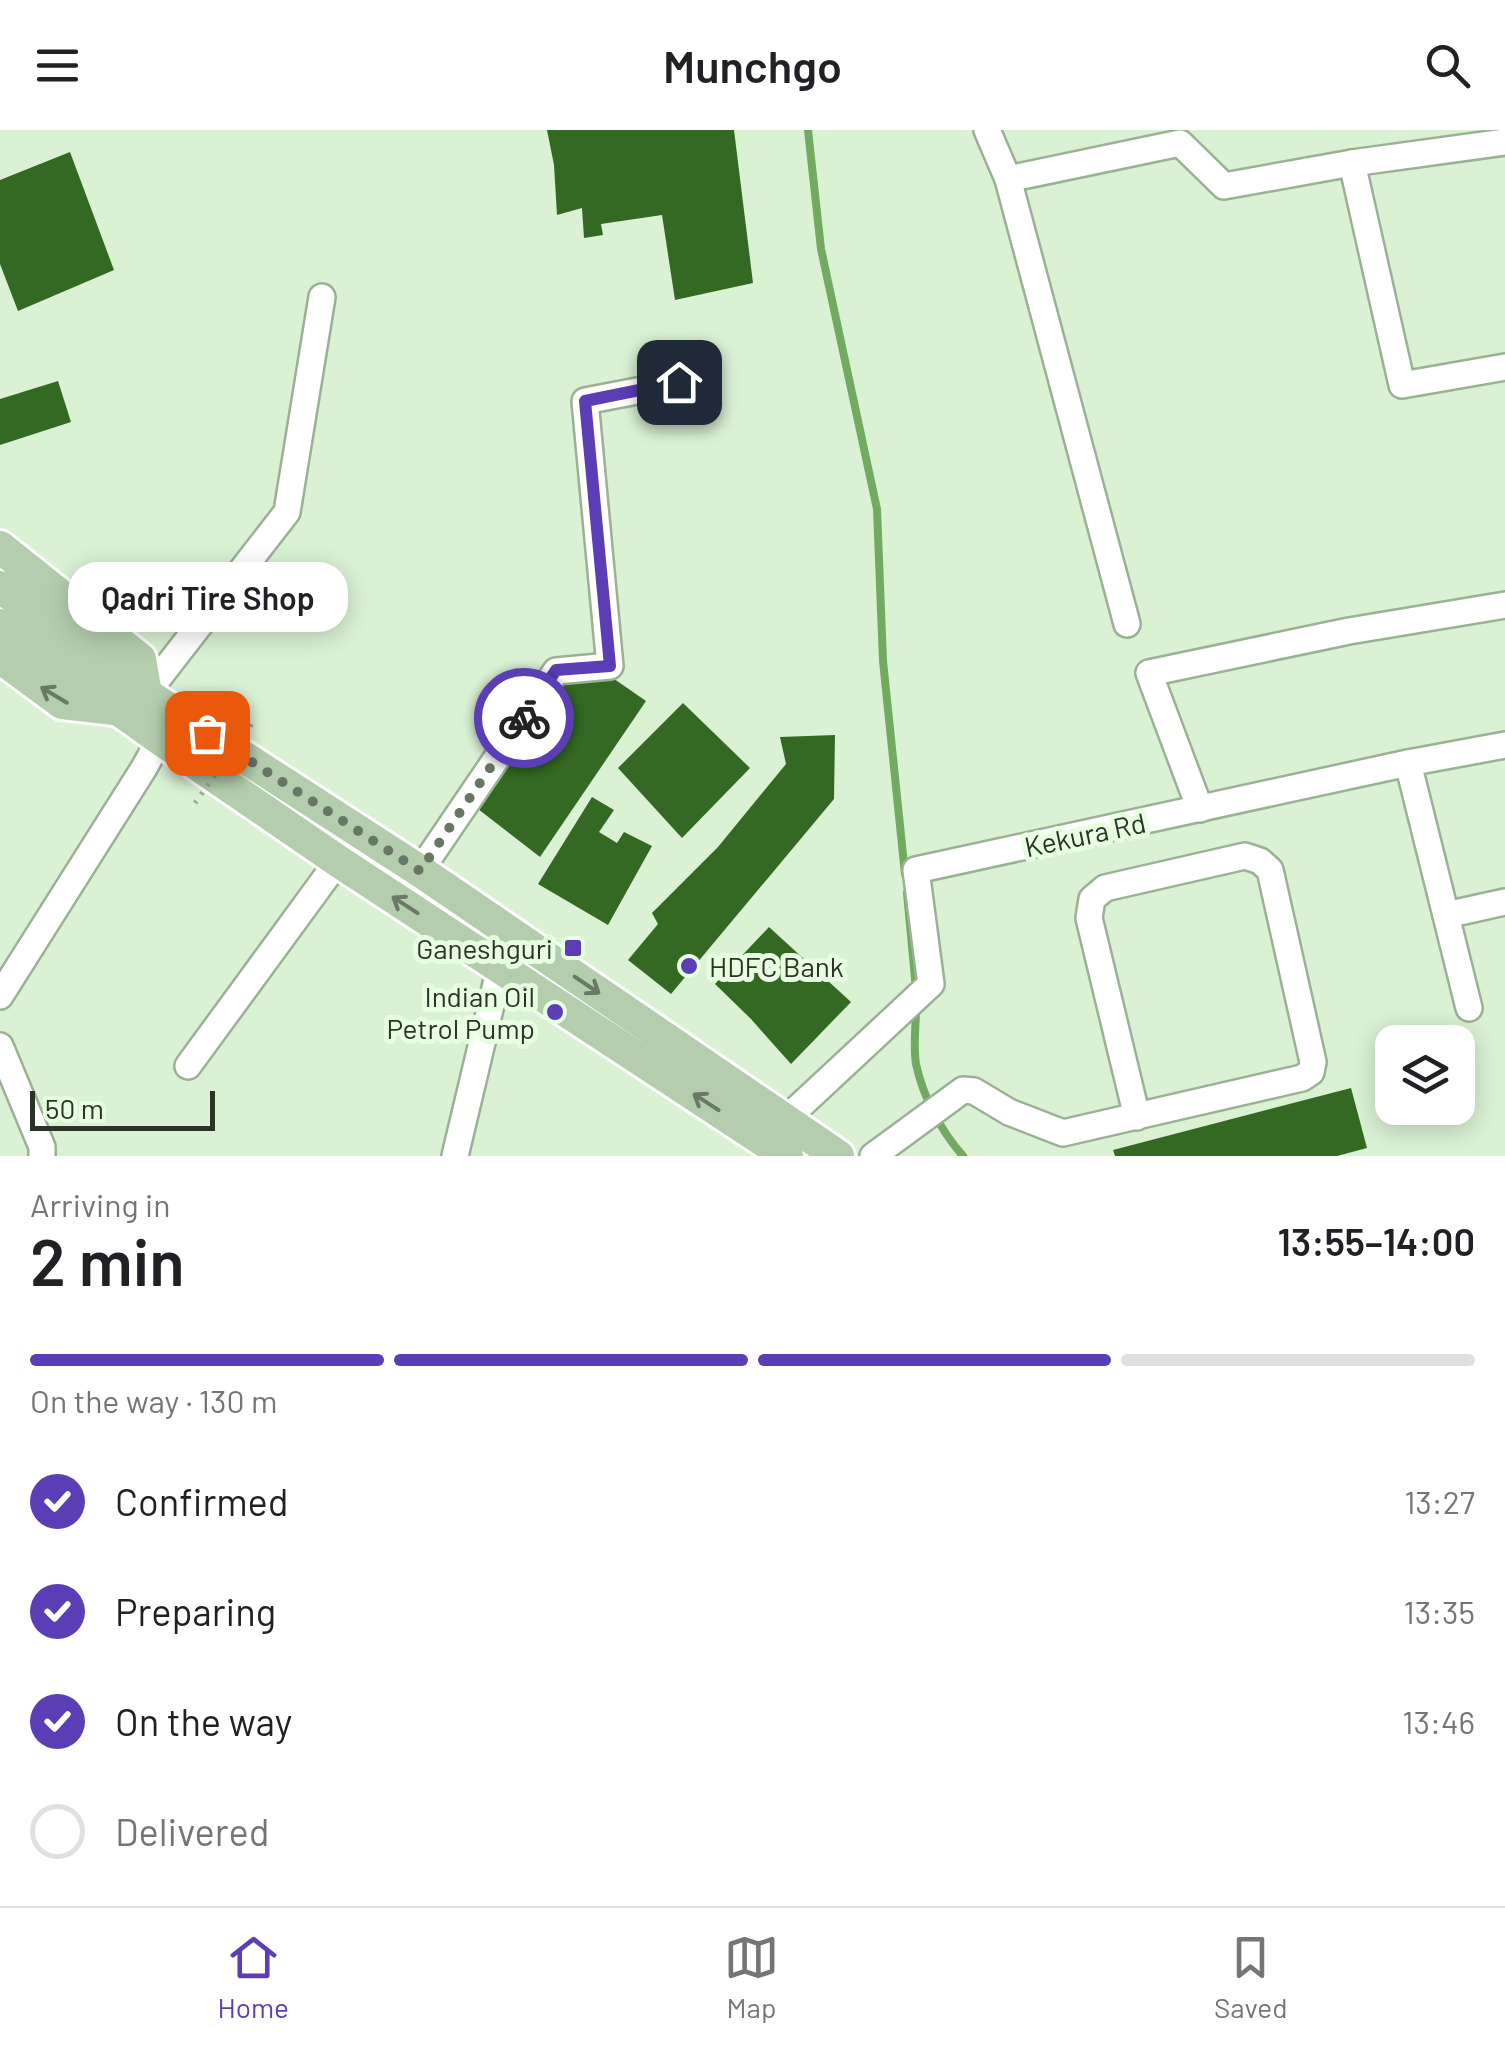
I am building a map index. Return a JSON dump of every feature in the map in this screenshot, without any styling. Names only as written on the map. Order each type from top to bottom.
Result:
[{"type":"main road","points":[[0,548],[140,660],[128,693]]},
{"type":"main road","points":[[0,587],[128,693],[420,871],[838,1156]]},
{"type":"main road","points":[[0,625],[84,684],[128,693],[160,739],[338,861],[787,1156]]},
{"type":"main road","points":[[0,657],[62,703],[128,693]]},
{"type":"street","points":[[987,130],[1008,179],[1127,624]]},
{"type":"street","points":[[1008,179],[1180,142],[1224,186],[1505,142]]},
{"type":"street","points":[[1352,163],[1402,385],[1505,367]]},
{"type":"street","points":[[128,693],[287,512],[322,297]]},
{"type":"street","points":[[420,871],[556,670],[610,666],[585,401],[679,382]]},
{"type":"street","points":[[1200,810],[1149,673],[1505,605]]},
{"type":"street","points":[[0,996],[160,739]]},
{"type":"street","name":"Kekura Rd","points":[[785,1120],[931,984],[916,870],[1505,745]]},
{"type":"street","points":[[1408,763],[1469,1008]]},
{"type":"street","points":[[873,1156],[963,1090],[974,1091],[1009,1112],[1063,1133],[1137,1117],[1302,1078],[1310,1072],[1313,1062],[1270,870],[1260,862],[1245,856],[1105,888],[1092,899],[1089,918],[1137,1117]]},
{"type":"street","points":[[188,1066],[338,861]]},
{"type":"street","points":[[1446,915],[1505,902]]},
{"type":"street","points":[[455,1156],[500,967]]},
{"type":"street","points":[[0,1046],[42,1156]]},
{"type":"path","points":[[195,804],[256,718]]},
{"type":"building","points":[[547,130],[734,130],[753,283],[675,300],[662,215],[601,224],[603,235],[584,238],[582,208],[557,215]]},
{"type":"building","points":[[70,152],[114,270],[18,311],[0,264],[0,180]]},
{"type":"building","points":[[58,381],[71,422],[0,445],[0,399]]},
{"type":"building","points":[[607,674],[646,701],[540,857],[478,809],[561,678]]},
{"type":"building","points":[[683,703],[750,768],[682,838],[618,768]]},
{"type":"building","points":[[835,735],[834,799],[671,994],[628,960],[658,924],[652,913],[718,847],[786,764],[780,737]]},
{"type":"building","points":[[592,797],[614,810],[599,832],[617,843],[624,832],[652,846],[608,925],[538,884]]},
{"type":"building","points":[[769,927],[851,1002],[791,1064],[715,984]]},
{"type":"building","points":[[1351,1088],[1367,1148],[1337,1156],[1115,1156],[1113,1150]]},
{"type":"waterway","points":[[808,130],[821,249],[877,509],[883,661],[905,874]]},
{"type":"waterway","points":[[907,893],[916,989]]},
{"type":"waterway","points":[[916,1008],[916,1064],[923,1089],[947,1136],[963,1156]]},
{"type":"way so far","points":[[207,733],[420,871],[524,718]]},
{"type":"place","name":"Qadri Tire Shop","points":[[207,733]]},
{"type":"place","name":"Ganeshguri","points":[[573,948]]},
{"type":"place","name":"HDFC Bank","points":[[689,966]]},
{"type":"place","name":"Indian Oil Petrol Pump","points":[[555,1012]]},
{"type":"route","points":[[524,718],[556,670],[610,666],[585,401],[679,382]]}]
